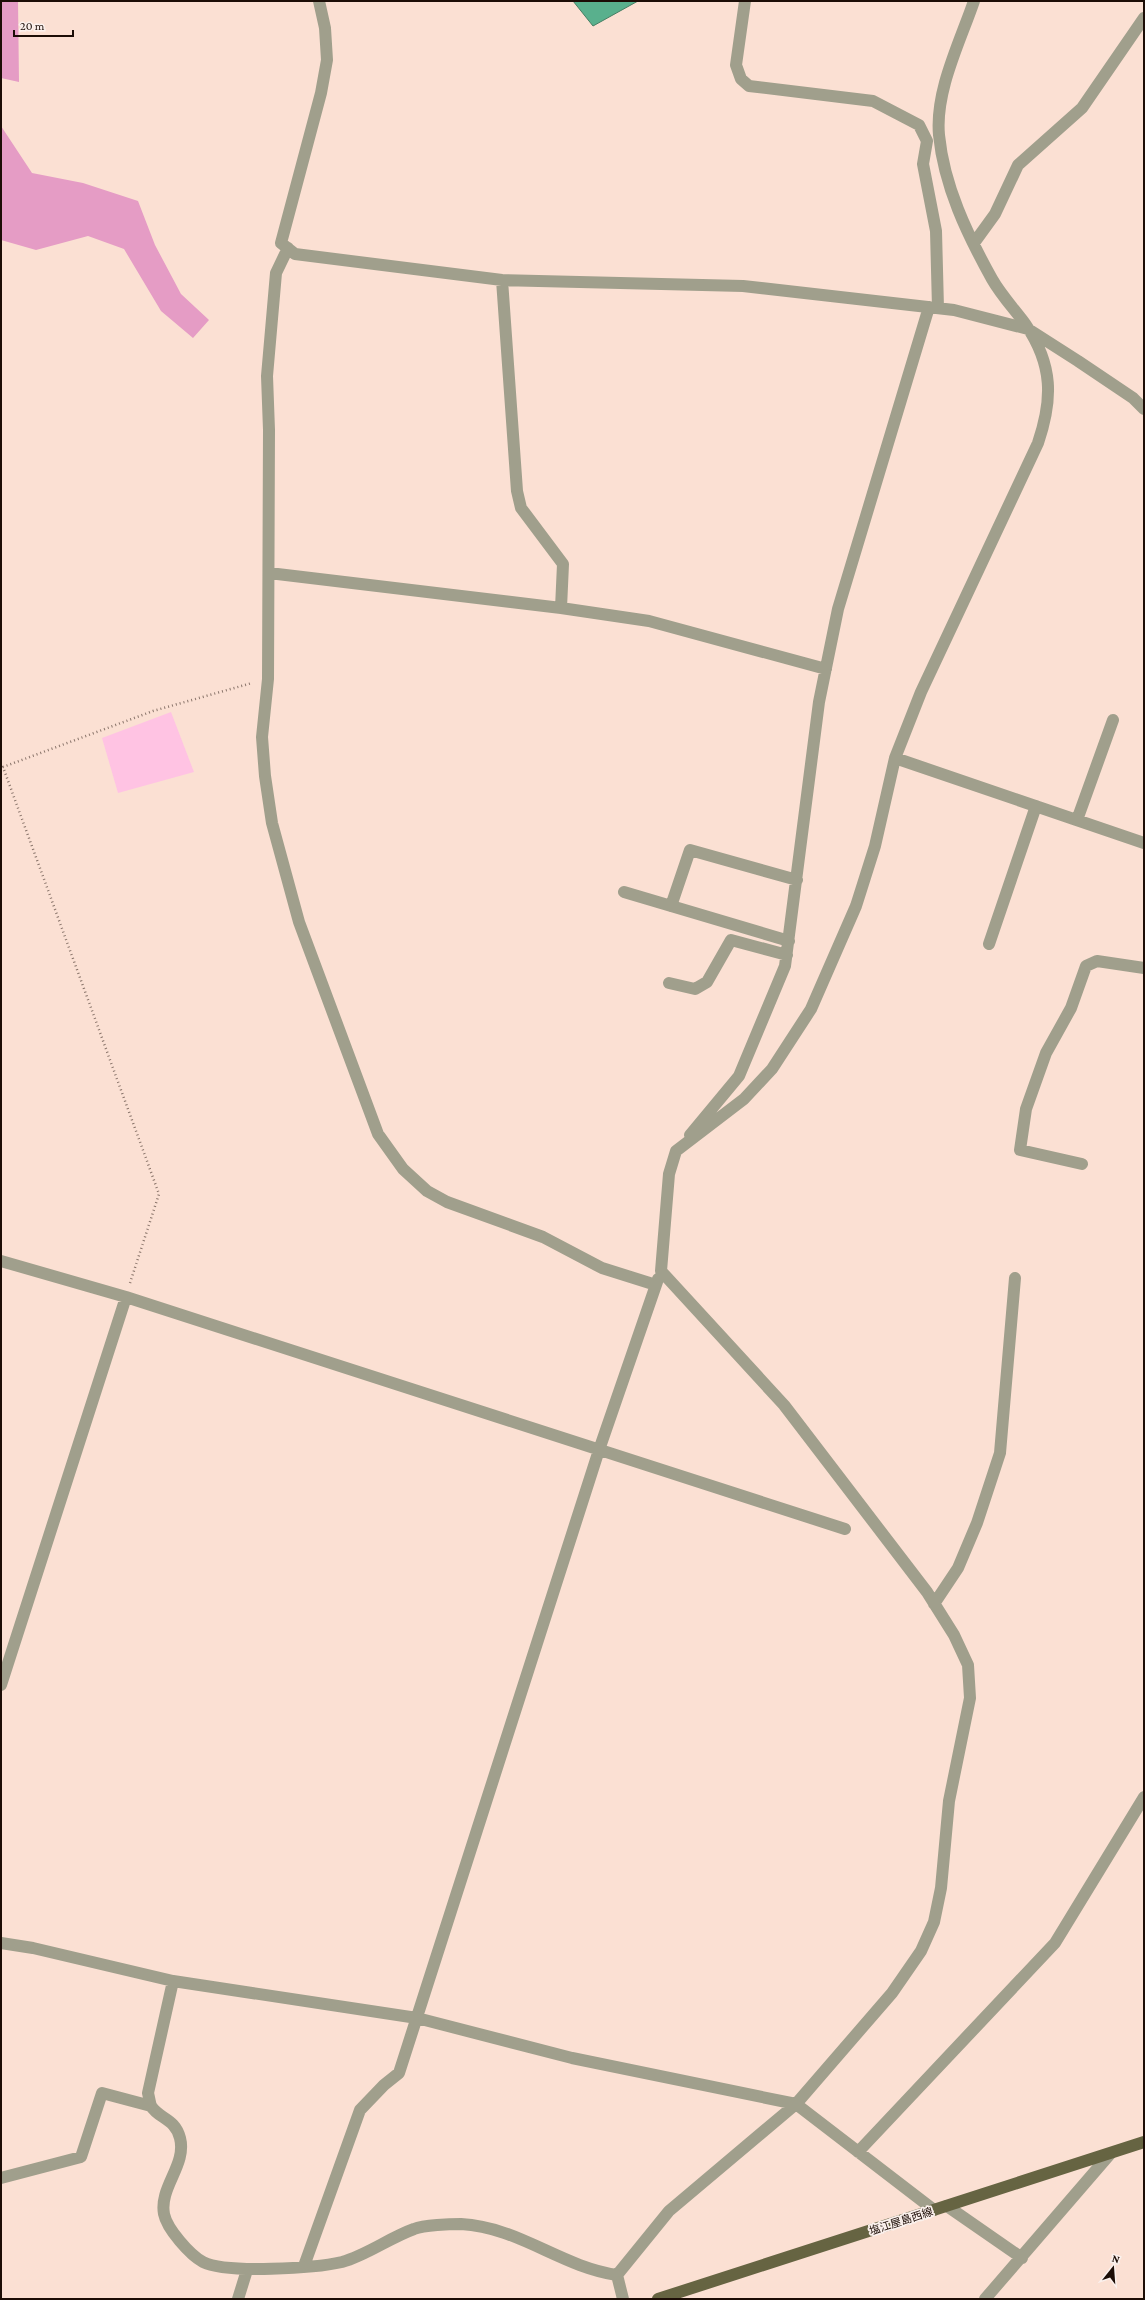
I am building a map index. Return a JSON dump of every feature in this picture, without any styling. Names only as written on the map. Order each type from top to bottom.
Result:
[{"type":"main road","name":"塩江屋島西線","points":[[658,2299],[1144,2142]]},
{"type":"street","points":[[319,1],[325,28],[327,60],[322,93],[281,243],[295,254],[502,280],[743,286],[934,308],[983,316],[1028,329],[1078,360],[1133,398],[1144,409]]},
{"type":"street","points":[[304,2266],[360,2110],[384,2085],[400,2073],[599,1450],[661,1271],[669,1174],[676,1151],[739,1076],[785,966],[819,702],[838,609],[934,308],[936,231],[923,164],[927,141],[919,125],[873,101],[749,86],[740,79],[736,65],[745,1]]},
{"type":"street","points":[[676,1151],[744,1099],[772,1069],[811,1009],[856,906],[875,846],[895,758],[921,692],[1038,443],[1047,416],[1049,394],[1044,361],[1028,329],[993,280],[974,243],[946,177],[940,138],[940,98],[974,1]]},
{"type":"street","points":[[974,243],[995,214],[1018,165],[1082,108],[1144,18]]},
{"type":"street","points":[[927,141],[940,138]]},
{"type":"street","points":[[288,248],[276,273],[268,362],[268,679],[262,737],[265,776],[274,830],[299,922],[378,1134],[403,1169],[427,1191],[447,1202],[543,1237],[602,1268],[656,1285]]},
{"type":"street","points":[[502,280],[517,491],[520,508],[563,564],[561,608]]},
{"type":"street","points":[[269,573],[561,608],[649,621],[826,669]]},
{"type":"street","points":[[1077,820],[1113,720]]},
{"type":"street","points":[[895,758],[1144,843]]},
{"type":"street","points":[[989,944],[1036,806]]},
{"type":"street","points":[[671,906],[690,850],[797,880]]},
{"type":"street","points":[[624,892],[789,941]]},
{"type":"street","points":[[669,983],[694,989],[707,982],[731,940],[787,955]]},
{"type":"street","points":[[1082,1164],[1020,1150],[1026,1109],[1046,1053],[1071,1008],[1086,966],[1097,961],[1144,968]]},
{"type":"street","points":[[1,1261],[126,1297],[845,1529]]},
{"type":"street","points":[[617,2275],[669,2211],[796,2104],[892,1993],[921,1951],[934,1922],[941,1888],[949,1801],[970,1698],[968,1665],[954,1635],[934,1604],[784,1405],[661,1271]]},
{"type":"street","points":[[934,1604],[958,1568],[977,1523],[1000,1453],[1015,1278]]},
{"type":"street","points":[[1,1685],[126,1297]]},
{"type":"street","points":[[858,2152],[1055,1943],[1144,1797]]},
{"type":"street","points":[[1,1943],[33,1948],[173,1981],[417,2018],[572,2058],[796,2104],[934,2210]]},
{"type":"street","points":[[152,2106],[148,2094],[173,1981]]},
{"type":"street","points":[[1,2178],[81,2156],[102,2093],[152,2106],[174,2124],[181,2139],[180,2156],[164,2194],[164,2214],[173,2233],[188,2250],[204,2263],[247,2270],[342,2262],[415,2228],[461,2224],[501,2230],[571,2262],[600,2272],[617,2275]]},
{"type":"street","points":[[985,2299],[1022,2258],[1110,2154]]},
{"type":"street","points":[[947,2206],[1022,2258]]},
{"type":"street","points":[[238,2299],[247,2270]]},
{"type":"street","points":[[617,2275],[623,2299]]},
{"type":"path","points":[[126,1297],[160,1194],[3,767],[153,711],[268,679]]},
{"type":"shaded area","points":[[1,1],[18,1],[19,82],[1,78]]},
{"type":"shaded area","points":[[573,1],[638,1],[593,26]]},
{"type":"shaded area","points":[[1,126],[32,173],[83,183],[138,201],[155,245],[181,294],[209,320],[193,338],[161,311],[124,249],[88,236],[36,250],[1,240]]},
{"type":"shaded area","points":[[171,712],[194,772],[118,793],[102,738]]}]
